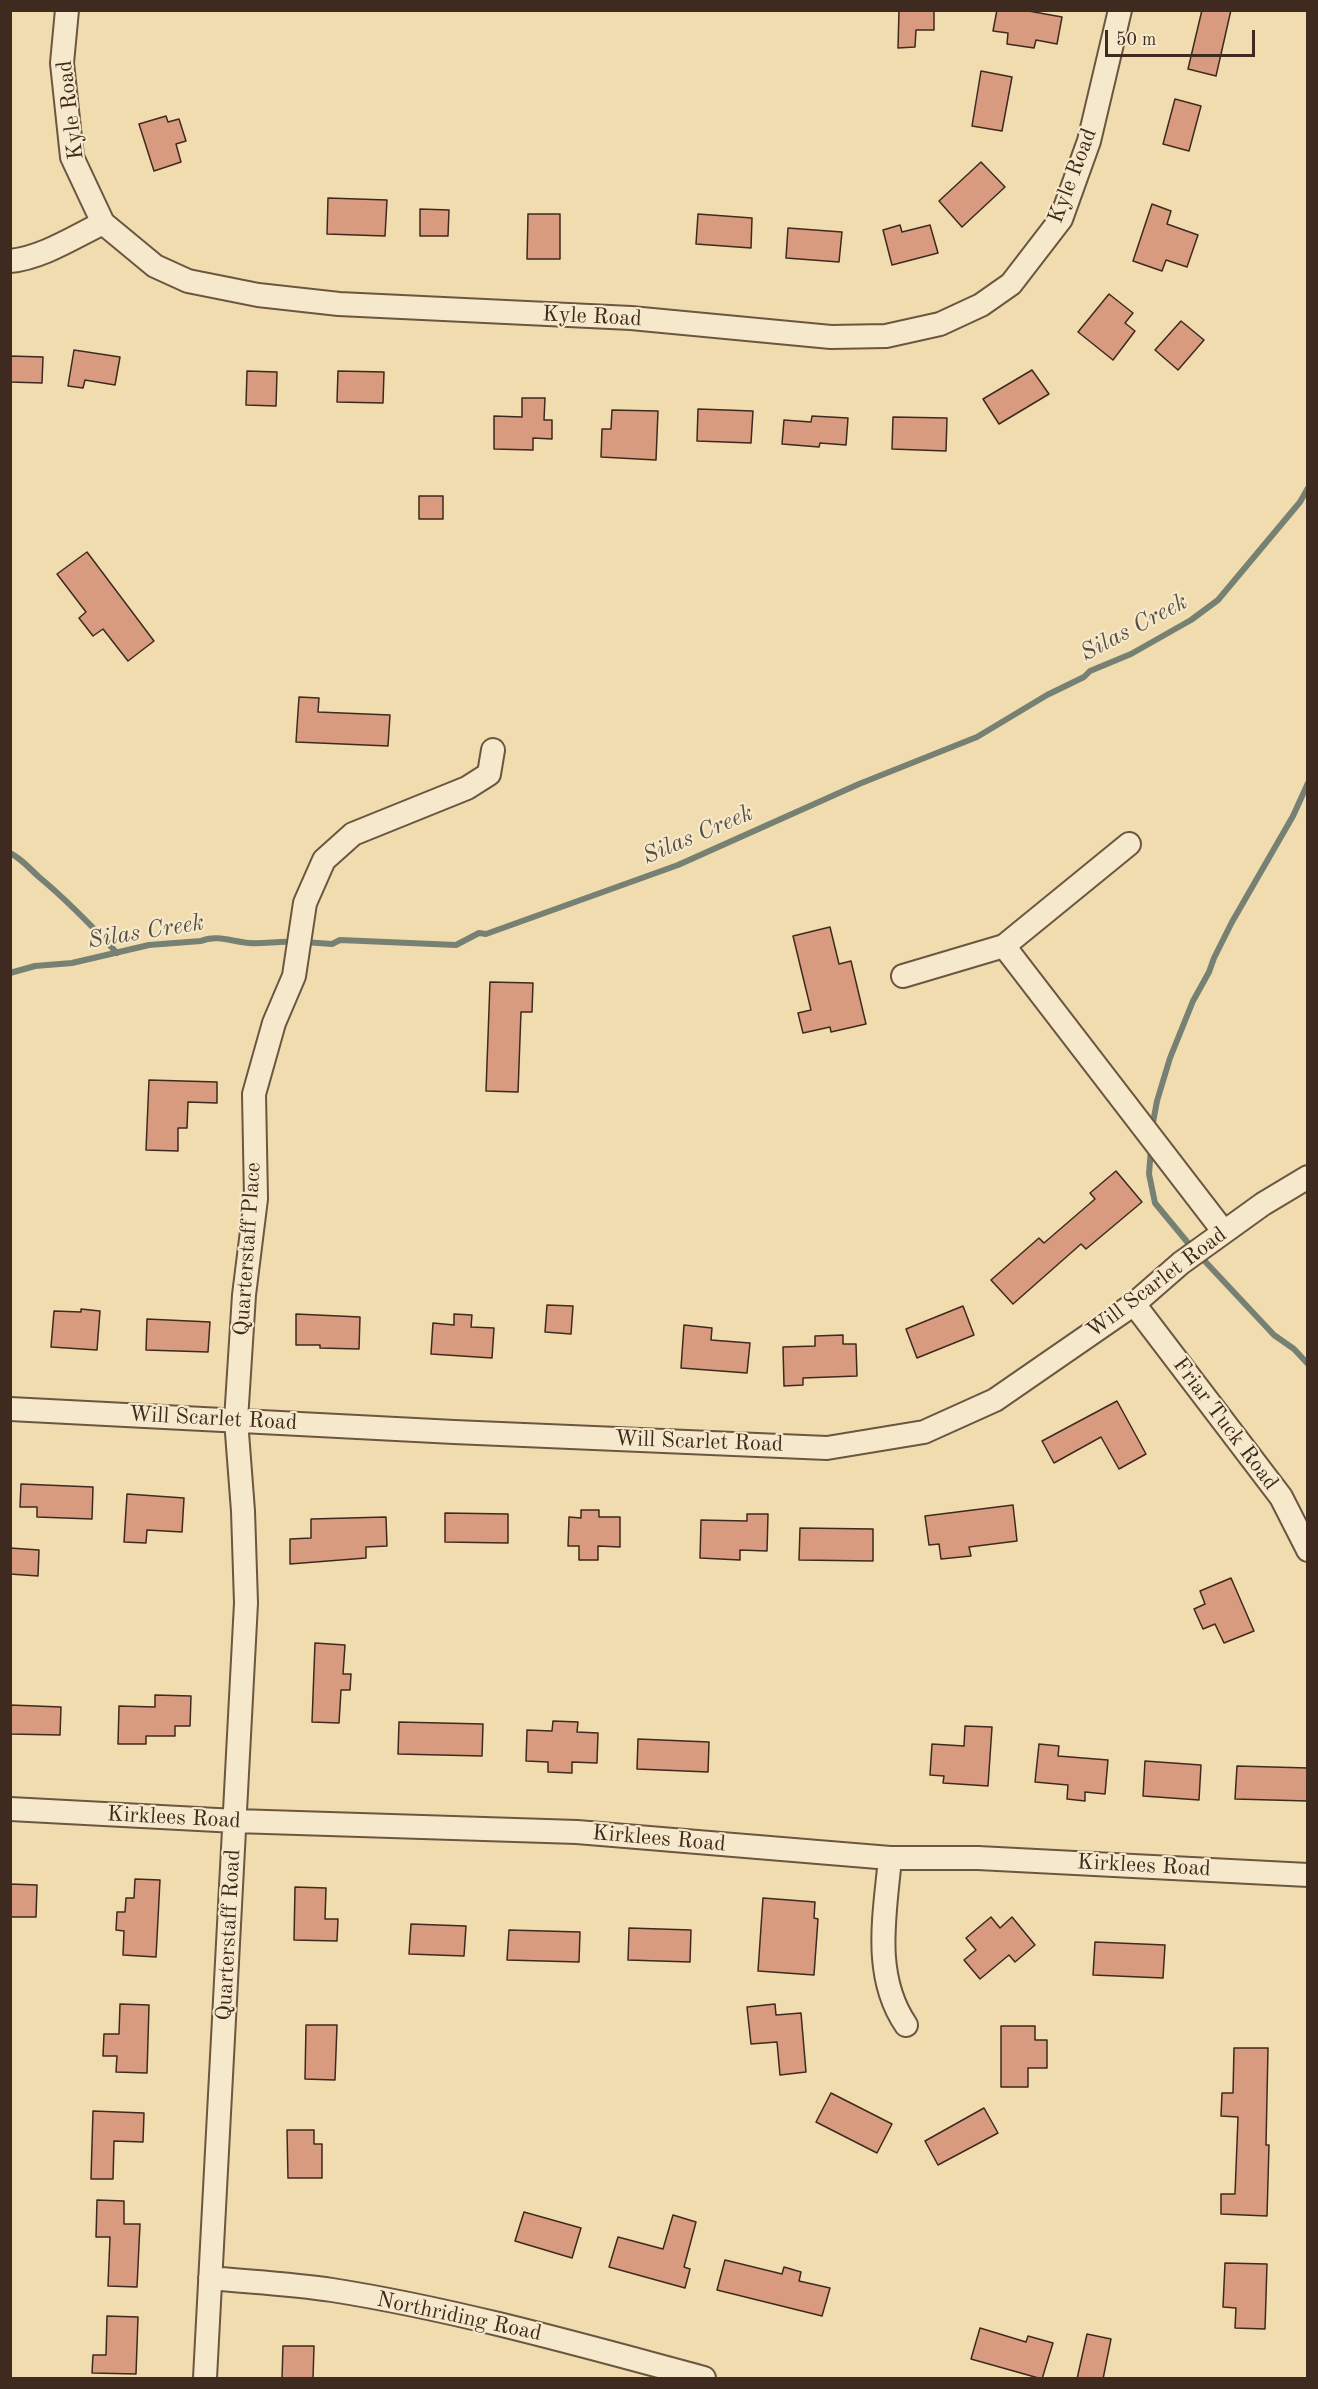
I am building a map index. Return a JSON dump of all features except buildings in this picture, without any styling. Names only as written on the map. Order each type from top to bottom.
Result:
[{"type":"street","name":"Kyle Road","points":[[67,10],[62,63],[72,157],[103,223],[155,267],[188,281],[258,295],[339,304],[631,318],[831,337],[886,336],[940,324],[981,305],[1011,284],[1061,219],[1089,141],[1120,10]]},
{"type":"street","points":[[10,261],[45,251],[103,223]]},
{"type":"street","name":"Quarterstaff Place","points":[[236,1420],[244,1295],[256,1199],[254,1094],[274,1023],[296,966],[305,903],[324,860],[353,834],[467,788],[489,774],[493,750]]},
{"type":"street","points":[[903,976],[1004,946],[1129,844]]},
{"type":"street","points":[[1004,946],[1224,1232]]},
{"type":"street","name":"Will Scarlet Road","points":[[10,1409],[827,1448],[924,1432],[995,1400],[1134,1304],[1181,1263],[1263,1204],[1308,1177]]},
{"type":"street","name":"Friar Tuck Road","points":[[1134,1304],[1281,1497],[1308,1550]]},
{"type":"street","name":"Quarterstaff Road","points":[[205,2379],[246,1603],[243,1511],[236,1420]]},
{"type":"street","name":"Kirklees Road","points":[[10,1809],[236,1821],[577,1833],[890,1857],[990,1859],[1308,1875]]},
{"type":"street","points":[[890,1857],[884,1918],[883,1967],[896,2010],[906,2025]]},
{"type":"street","name":"Northriding Road","points":[[210,2278],[332,2290],[419,2307],[548,2336],[704,2379]]},
{"type":"waterway","name":"Silas Creek","points":[[304,942],[332,944],[340,940],[456,945],[479,933],[486,934],[678,865],[859,784],[977,737],[1047,695],[1084,677],[1090,671],[1131,654],[1191,620],[1218,600],[1300,502],[1308,488]]},
{"type":"waterway","points":[[1152,1128],[1157,1101],[1170,1058],[1193,1001],[1232,922],[1293,816],[1308,783]]},
{"type":"waterway","points":[[10,853],[70,904],[117,953]]},
{"type":"waterway","name":"Silas Creek","points":[[10,973],[35,966],[72,963],[149,945],[213,938],[249,943],[293,942]]},
{"type":"waterway","points":[[1151,1148],[1149,1174],[1155,1203],[1193,1249]]},
{"type":"waterway","points":[[1200,1256],[1274,1335],[1294,1349],[1308,1364]]}]
